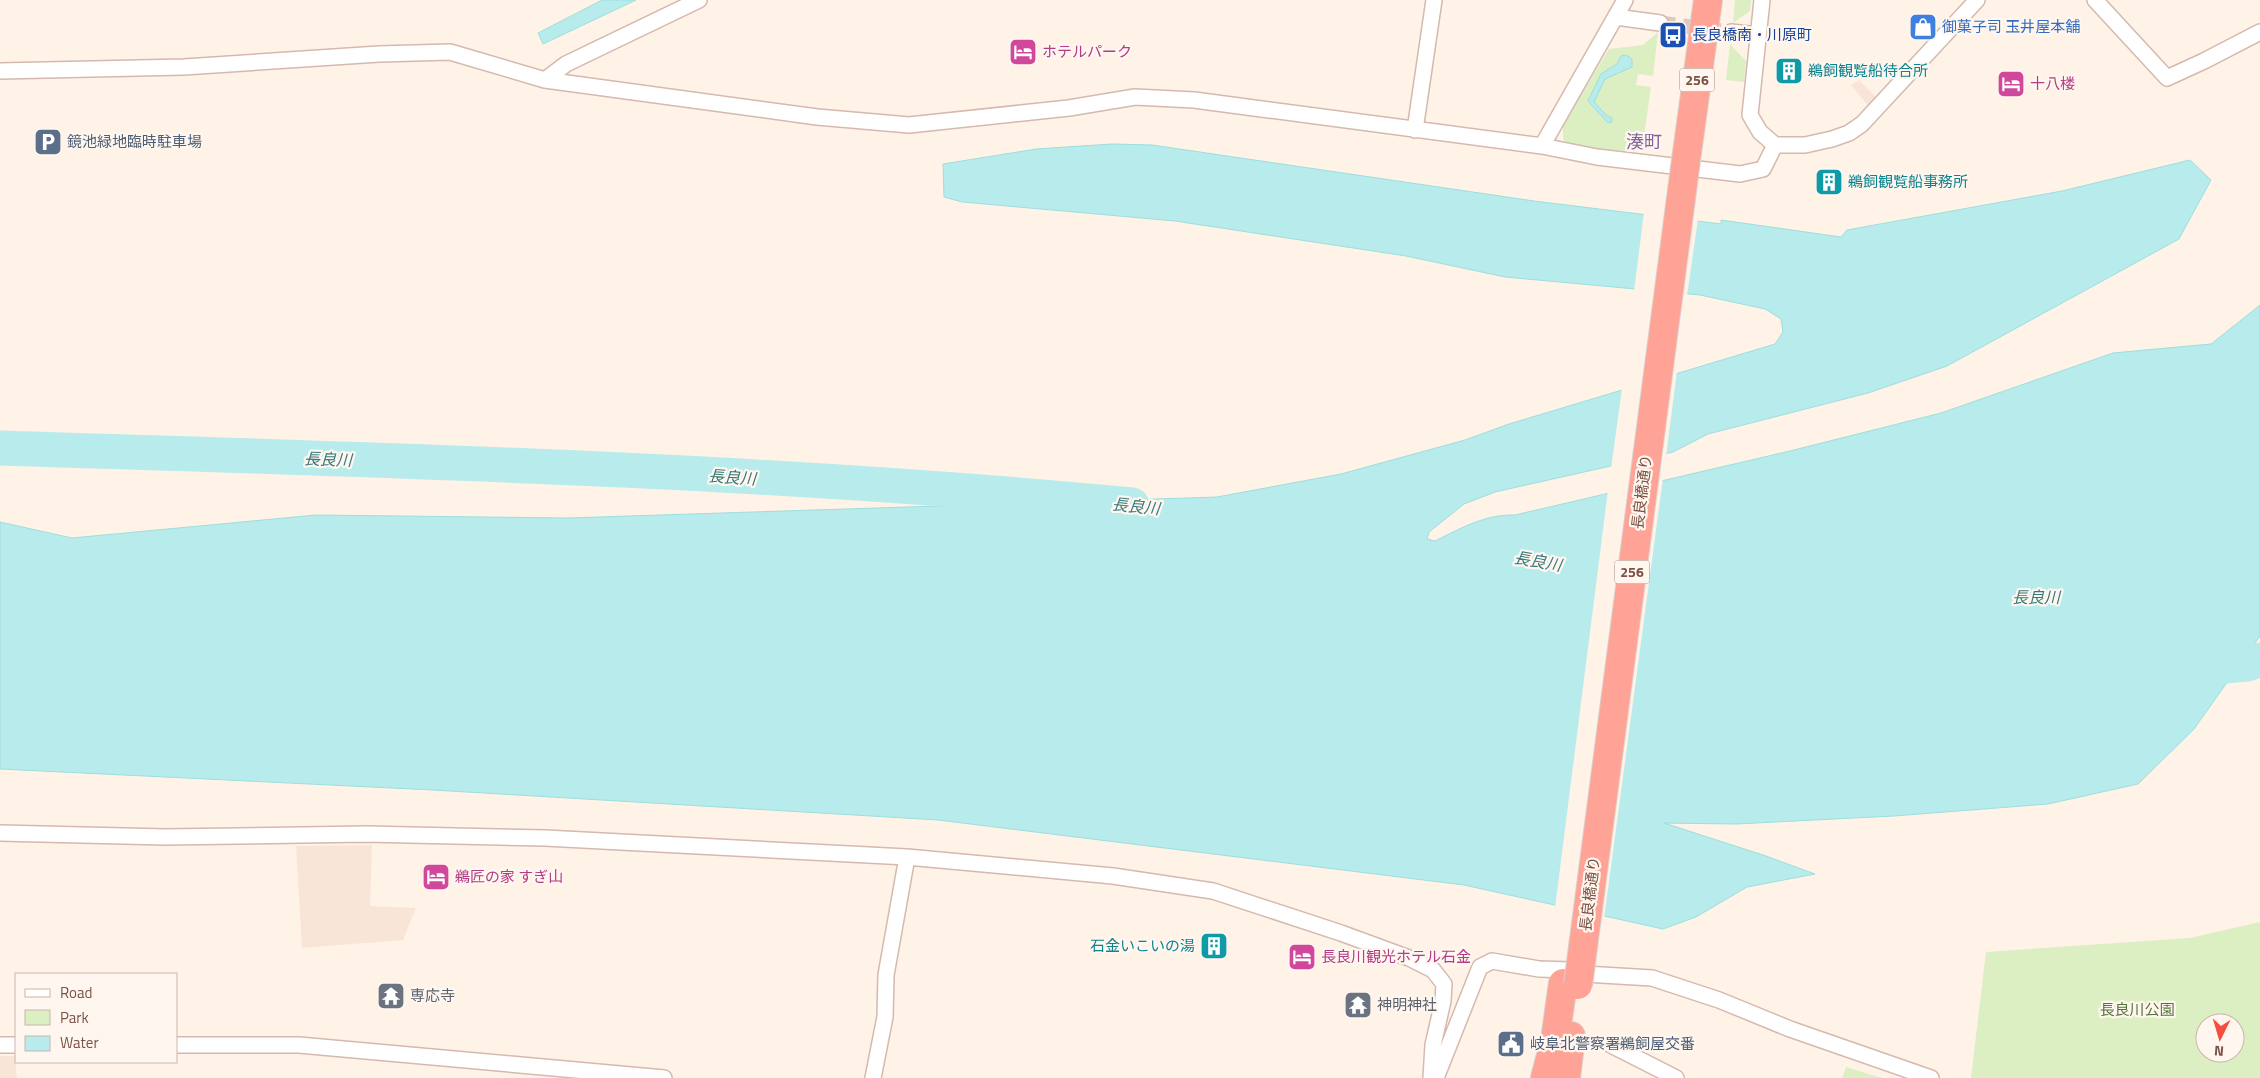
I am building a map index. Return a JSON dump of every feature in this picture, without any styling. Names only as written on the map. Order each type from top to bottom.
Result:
[{"type":"highway","name":"長良橋通り","points":[[1570,984],[1678,158],[1691,0]]},
{"type":"highway","name":"長良橋通り","points":[[1678,158],[1708,0]]},
{"type":"highway","name":"256","points":[[1545,1078],[1570,984]]},
{"type":"highway","name":"256","points":[[1566,1078],[1570,984]]},
{"type":"street","points":[[545,80],[566,64],[699,0]]},
{"type":"street","points":[[1415,130],[1434,0]]},
{"type":"street","points":[[1542,146],[1625,0]]},
{"type":"street","points":[[1762,0],[1750,115],[1760,132],[1775,145],[1806,145],[1832,139],[1849,133],[1862,124],[1977,0]]},
{"type":"street","points":[[2095,0],[2167,78],[2260,32]]},
{"type":"street","points":[[1616,17],[1660,23]]},
{"type":"street","points":[[1732,32],[1758,35]]},
{"type":"street","points":[[0,71],[184,67],[379,54],[450,52],[545,80],[817,117],[909,125],[1069,108],[1135,97],[1194,100],[1542,146],[1596,157],[1740,174],[1763,168],[1775,145]]},
{"type":"street","points":[[0,833],[165,838],[366,834],[545,838],[907,857],[1113,876],[1213,891],[1254,903],[1409,958],[1433,970],[1444,984],[1443,1001],[1433,1045],[1431,1078]]},
{"type":"street","points":[[872,1078],[885,1017],[886,975],[907,857]]},
{"type":"street","points":[[1436,1078],[1480,967],[1492,961],[1539,969],[1570,970],[1585,974],[1652,978],[1719,1000],[1790,1029],[1931,1078]]},
{"type":"street","points":[[0,1045],[15,1045]]},
{"type":"street","points":[[178,1045],[299,1045],[664,1078]]},
{"type":"street","points":[[1611,1045],[1676,1078]]},
{"type":"shaded area","points":[[1859,80],[1878,99],[1870,108],[1851,85]]},
{"type":"shaded area","points":[[372,845],[370,906],[416,908],[403,940],[302,948],[296,846]]},
{"type":"shaded area","points":[[0,1056],[15,1056],[17,1078],[0,1078]]},
{"type":"green space","points":[[1735,0],[1751,0],[1750,11],[1733,23]]},
{"type":"green space","points":[[1658,32],[1653,76],[1638,74],[1636,85],[1651,87],[1644,136],[1628,134],[1625,151],[1576,147],[1568,144],[1563,139],[1563,124],[1609,49],[1643,45]]},
{"type":"green space","points":[[1730,44],[1746,61],[1744,82],[1726,80]]},
{"type":"green space","name":"長良川公園","points":[[2260,922],[2260,1078],[1971,1078],[1986,952],[2190,938]]},
{"type":"green space","points":[[1846,1067],[1882,1078],[1842,1078]]},
{"type":"water","points":[[602,0],[636,0],[543,44],[538,33]]},
{"type":"water","points":[[1626,55],[1632,59],[1632,67],[1605,79],[1594,102],[1607,116],[1612,118],[1612,122],[1608,123],[1588,101],[1601,74],[1617,64],[1621,56]]},
{"type":"water","name":"長良川","points":[[1112,144],[1152,145],[1534,201],[1721,224],[1721,220],[1841,237],[1847,230],[2062,191],[2190,160],[2211,180],[2179,239],[1947,366],[1868,393],[1708,434],[1673,452],[1495,492],[1464,504],[1429,532],[1427,539],[1435,541],[1484,519],[1515,515],[1790,451],[1941,413],[2113,353],[2211,344],[2260,305],[2260,636],[2194,729],[2138,784],[2048,804],[1894,816],[1736,824],[1664,823],[1815,874],[1747,887],[1696,917],[1663,929],[1464,885],[938,820],[433,790],[0,769],[0,522],[72,538],[316,515],[567,518],[1217,497],[1341,474],[1465,440],[1509,424],[1775,344],[1783,332],[1781,319],[1765,309],[1700,295],[1505,277],[1406,256],[1175,221],[962,202],[944,197],[943,164],[1036,149]]},
{"type":"pier","points":[[1644,212],[1698,219],[1687,296],[1634,291]]},
{"type":"pier","points":[[1677,371],[1666,457],[1611,469],[1622,388]]},
{"type":"pier","points":[[1663,478],[1604,919],[1555,908],[1608,490]]},
{"type":"waterway","name":"長良川","points":[[0,448],[425,462],[708,474],[991,493],[1132,505]]},
{"type":"waterway","name":"長良川","points":[[2193,669],[2247,664],[2260,660]]},
{"type":"tunnel","points":[[1660,23],[1731,32]]},
{"type":"place","name":"御菓子司 玉井屋本舗","points":[[1923,27]]},
{"type":"place","name":"長良橋南・川原町","points":[[1673,35]]},
{"type":"place","name":"ホテルパーク","points":[[1023,52]]},
{"type":"place","name":"鵜飼観覧船待合所","points":[[1789,71]]},
{"type":"place","name":"十八楼","points":[[2011,84]]},
{"type":"place","name":"鏡池緑地臨時駐車場","points":[[48,142]]},
{"type":"place","name":"鵜飼観覧船事務所","points":[[1829,182]]},
{"type":"place","name":"鵜匠の家 すぎ山","points":[[436,877]]},
{"type":"place","name":"石金いこいの湯","points":[[1214,946]]},
{"type":"place","name":"長良川観光ホテル石金","points":[[1302,957]]},
{"type":"place","name":"専応寺","points":[[391,996]]},
{"type":"place","name":"神明神社","points":[[1358,1005]]},
{"type":"place","name":"岐阜北警察署鵜飼屋交番","points":[[1511,1044]]},
{"type":"district","name":"湊町","points":[[1644,142]]}]
